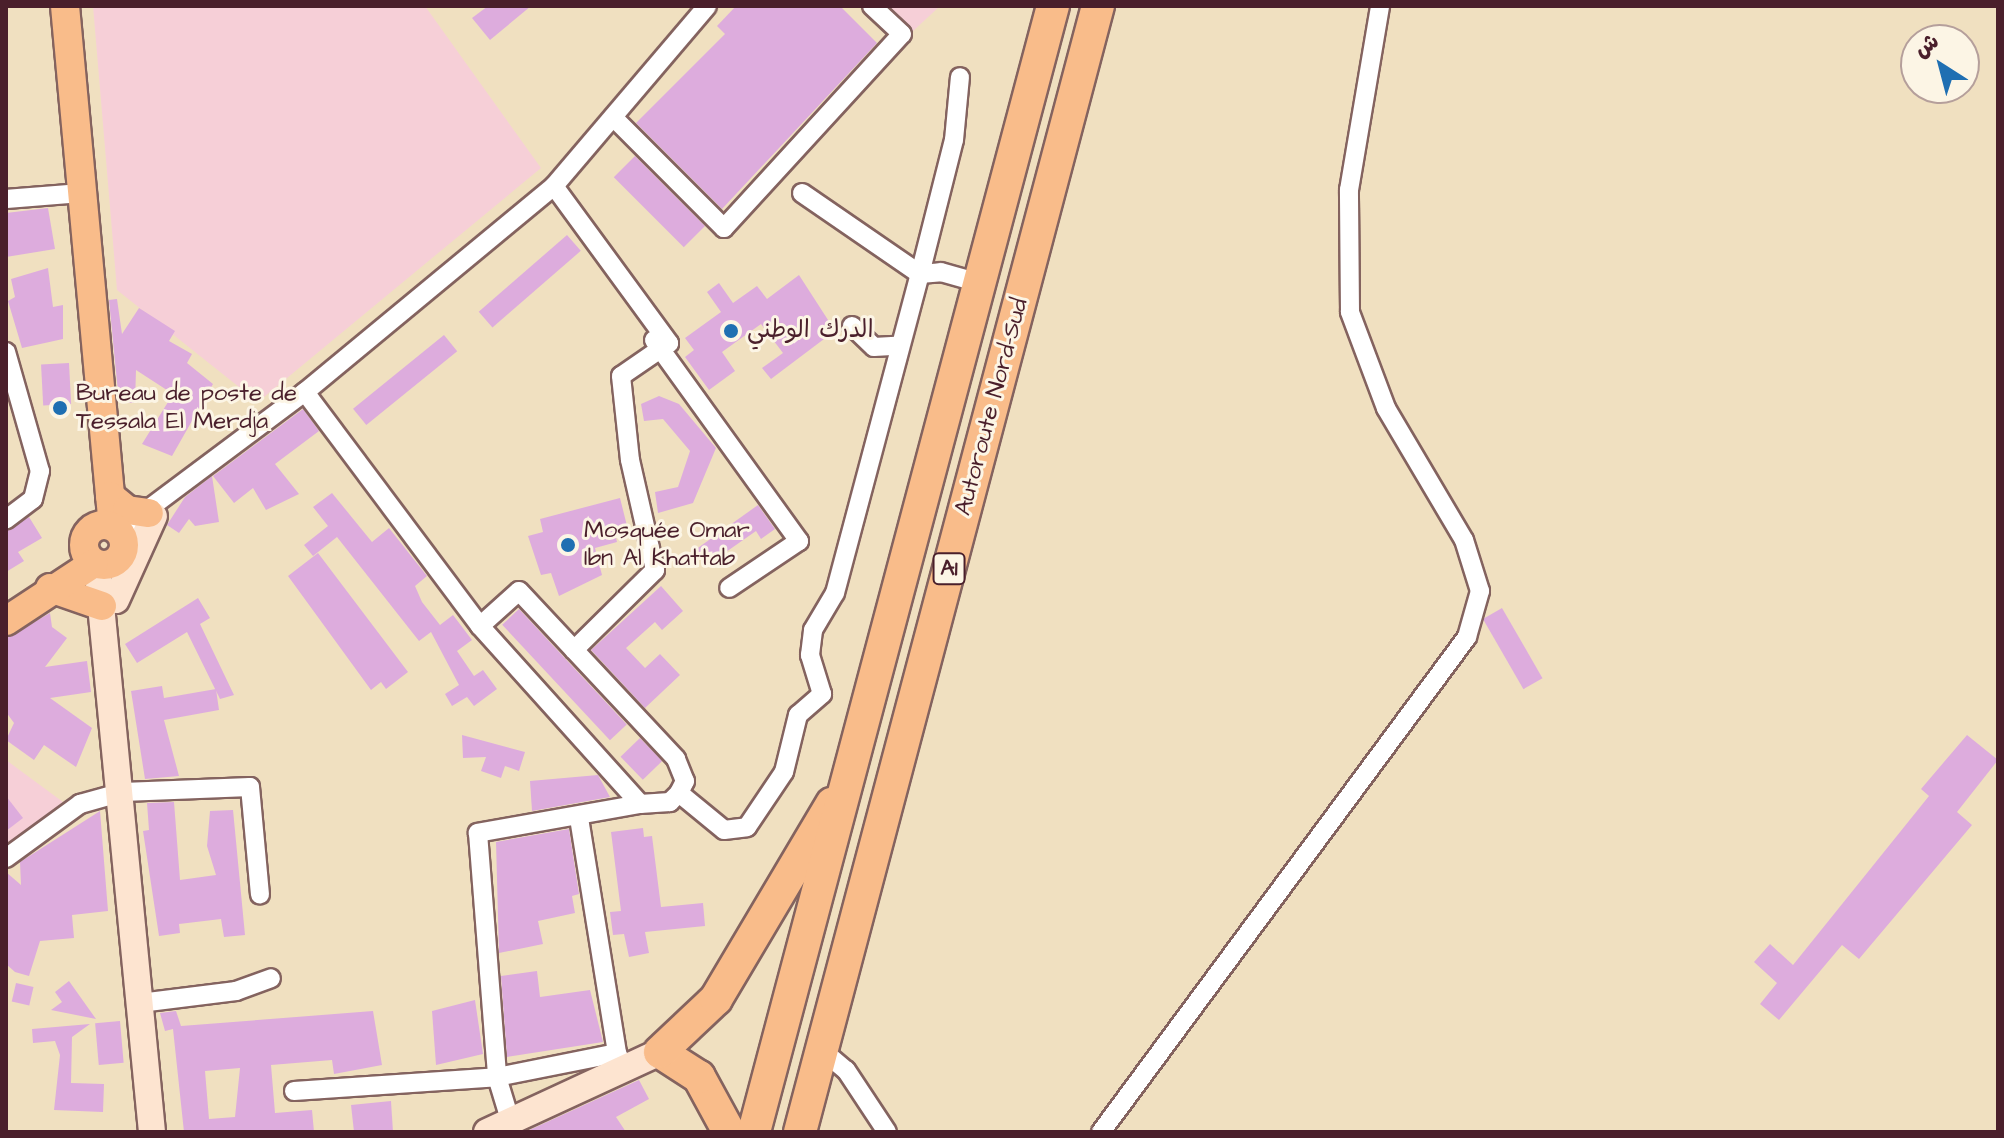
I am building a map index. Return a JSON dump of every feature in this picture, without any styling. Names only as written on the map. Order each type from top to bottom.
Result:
[{"type":"highway","name":"Autoroute Nord-Sud","points":[[754,1132],[1053,6]]},
{"type":"highway","name":"Autoroute Nord-Sud","points":[[800,1132],[1098,6]]},
{"type":"highway","points":[[1089,40],[1105,6]]},
{"type":"highway","points":[[729,1132],[699,1077],[660,1052],[716,999],[849,783]]},
{"type":"main road","points":[[65,6],[102,453],[109,643],[152,1132]]},
{"type":"main road","points":[[6,621],[105,546],[110,496],[102,453]]},
{"type":"main road","points":[[109,603],[156,511],[127,510],[110,496]]},
{"type":"main road","points":[[50,588],[109,603]]},
{"type":"main road","points":[[499,1127],[621,1062],[660,1052]]},
{"type":"street","points":[[105,546],[156,511],[305,392],[550,190],[707,6]]},
{"type":"street","points":[[613,117],[724,228],[902,34],[872,6]]},
{"type":"street","points":[[1101,1132],[1467,637],[1480,591],[1464,540],[1386,408],[1350,312],[1349,190],[1380,6]]},
{"type":"street","points":[[679,793],[736,833],[759,819],[784,772],[798,715],[823,691],[810,655],[813,630],[835,593],[896,346],[920,274],[954,140],[960,77]]},
{"type":"street","points":[[550,190],[669,343],[621,376],[630,460],[655,570],[574,650]]},
{"type":"street","points":[[6,199],[82,193]]},
{"type":"street","points":[[802,193],[920,274],[941,272],[980,283]]},
{"type":"street","points":[[852,326],[874,347],[896,346]]},
{"type":"street","points":[[659,348],[799,541],[729,588]]},
{"type":"street","points":[[6,352],[40,471],[33,499],[6,519]]},
{"type":"street","points":[[305,392],[480,626],[640,804]]},
{"type":"street","points":[[480,626],[519,591],[676,759],[685,781],[670,802],[640,804],[579,818],[478,833],[499,1127]]},
{"type":"street","points":[[8,858],[80,804],[123,792],[250,787],[260,895]]},
{"type":"street","points":[[294,1091],[497,1077],[621,1062],[579,818]]},
{"type":"street","points":[[140,1003],[236,991],[271,978]]},
{"type":"street","points":[[823,1051],[846,1070],[887,1132]]},
{"type":"shaded area","points":[[93,6],[425,6],[541,168],[258,402],[117,290]]},
{"type":"shaded area","points":[[884,6],[940,6],[912,32]]},
{"type":"shaded area","points":[[6,760],[63,802],[6,845]]},
{"type":"building","points":[[488,6],[531,6],[490,40],[472,18]]},
{"type":"building","points":[[736,6],[840,6],[877,43],[722,209],[636,123],[725,34],[717,26]]},
{"type":"building","points":[[635,156],[705,226],[684,247],[614,177]]},
{"type":"building","points":[[48,208],[55,249],[6,257],[6,213]]},
{"type":"building","points":[[567,235],[581,251],[492,328],[479,312]]},
{"type":"building","points":[[48,268],[53,307],[63,305],[63,339],[22,348],[8,301],[15,297],[11,279]]},
{"type":"building","points":[[799,275],[830,323],[822,329],[828,336],[771,379],[762,368],[783,353],[761,324],[722,352],[735,371],[709,390],[685,357],[694,350],[685,338],[721,312],[707,292],[719,283],[733,303],[757,286],[767,299]]},
{"type":"building","points":[[117,299],[122,334],[139,308],[175,331],[169,341],[192,354],[187,363],[213,384],[172,456],[142,444],[173,394],[136,370],[135,403],[119,402],[109,300]]},
{"type":"building","points":[[444,335],[457,351],[366,425],[353,409]]},
{"type":"building","points":[[69,363],[71,404],[43,405],[41,364]]},
{"type":"building","points":[[659,396],[679,404],[716,448],[693,503],[658,513],[655,492],[678,487],[690,451],[663,419],[644,421],[641,404]]},
{"type":"building","points":[[303,409],[319,431],[275,464],[299,494],[266,510],[253,488],[234,503],[213,476]]},
{"type":"building","points":[[212,476],[219,522],[195,526],[189,519],[179,533],[167,525],[185,497]]},
{"type":"building","points":[[332,493],[372,542],[389,528],[427,576],[415,586],[422,602],[440,625],[453,615],[472,640],[457,651],[474,676],[483,670],[497,689],[474,706],[467,697],[452,706],[445,694],[459,685],[431,632],[419,641],[337,537],[313,556],[304,545],[328,526],[313,507]]},
{"type":"building","name":"Mosquée Omar Ibn Al Khattab","points":[[620,498],[627,526],[614,529],[617,542],[595,548],[602,575],[559,596],[551,573],[541,575],[528,536],[543,532],[540,519]]},
{"type":"building","points":[[758,505],[775,529],[761,539],[756,531],[706,566],[695,550]]},
{"type":"building","points":[[29,517],[42,538],[18,552],[24,561],[6,572],[6,531]]},
{"type":"building","points":[[318,553],[408,672],[386,689],[381,682],[371,690],[288,576]]},
{"type":"building","points":[[661,586],[683,611],[662,630],[655,622],[626,648],[645,668],[660,654],[680,675],[645,708],[591,650]]},
{"type":"building","points":[[198,598],[210,618],[200,624],[234,695],[220,699],[187,632],[137,663],[125,644]]},
{"type":"building","points":[[1502,608],[1542,678],[1523,689],[1483,619]]},
{"type":"building","points":[[519,609],[627,725],[610,740],[502,625]]},
{"type":"building","points":[[50,613],[52,627],[67,638],[45,667],[87,661],[91,692],[50,698],[92,728],[76,767],[44,745],[34,760],[6,740],[14,723],[6,712],[6,638]]},
{"type":"building","points":[[162,686],[164,698],[216,689],[219,710],[164,720],[179,776],[145,779],[131,691]]},
{"type":"building","points":[[462,735],[525,752],[519,771],[505,766],[501,778],[481,771],[486,757],[463,758]]},
{"type":"building","points":[[1967,735],[1998,760],[1957,812],[1972,825],[1859,959],[1842,945],[1779,1020],[1760,1004],[1777,983],[1754,962],[1770,944],[1793,965],[1929,796],[1921,789]]},
{"type":"building","points":[[640,738],[662,761],[643,780],[621,757]]},
{"type":"building","points":[[598,775],[610,797],[532,811],[530,781]]},
{"type":"building","points":[[6,796],[23,818],[6,831]]},
{"type":"building","points":[[174,802],[180,880],[216,875],[207,846],[210,811],[233,810],[245,935],[224,937],[221,919],[179,924],[180,933],[159,936],[143,831],[149,830],[147,803]]},
{"type":"building","points":[[100,811],[108,911],[72,915],[74,938],[40,941],[29,976],[15,972],[6,964],[6,872],[21,885],[20,862]]},
{"type":"building","points":[[643,828],[644,837],[652,836],[661,907],[703,903],[705,926],[645,932],[649,953],[629,957],[624,934],[613,935],[610,912],[621,911],[611,832]]},
{"type":"building","points":[[569,829],[579,894],[572,896],[575,913],[538,921],[543,944],[499,953],[496,842]]},
{"type":"building","points":[[537,971],[540,997],[590,990],[603,1042],[507,1057],[501,976]]},
{"type":"building","points":[[69,981],[96,1019],[51,1010],[62,1002],[55,992]]},
{"type":"building","points":[[16,983],[34,987],[29,1006],[12,1002]]},
{"type":"building","points":[[475,1000],[483,1054],[436,1065],[432,1011]]},
{"type":"building","points":[[176,1011],[181,1026],[373,1011],[382,1065],[334,1074],[332,1060],[271,1065],[275,1113],[312,1110],[314,1132],[184,1132],[173,1029],[165,1031],[160,1013]],"holes":[[[240,1068],[235,1117],[209,1119],[205,1071]]]},
{"type":"building","points":[[120,1021],[124,1063],[99,1065],[95,1023]]},
{"type":"building","points":[[90,1024],[72,1037],[71,1083],[104,1084],[103,1112],[54,1110],[60,1055],[55,1041],[33,1043],[32,1029]]},
{"type":"building","points":[[639,1080],[649,1099],[616,1117],[626,1132],[525,1132]]},
{"type":"building","points":[[391,1101],[393,1132],[354,1132],[351,1105]]},
{"type":"place","name":"الدرك الوطني","points":[[731,331]]},
{"type":"place","name":"Bureau de poste de Tessala El Merdja","points":[[60,408]]},
{"type":"place","name":"Mosquée Omar Ibn Al Khattab","points":[[568,545]]}]
